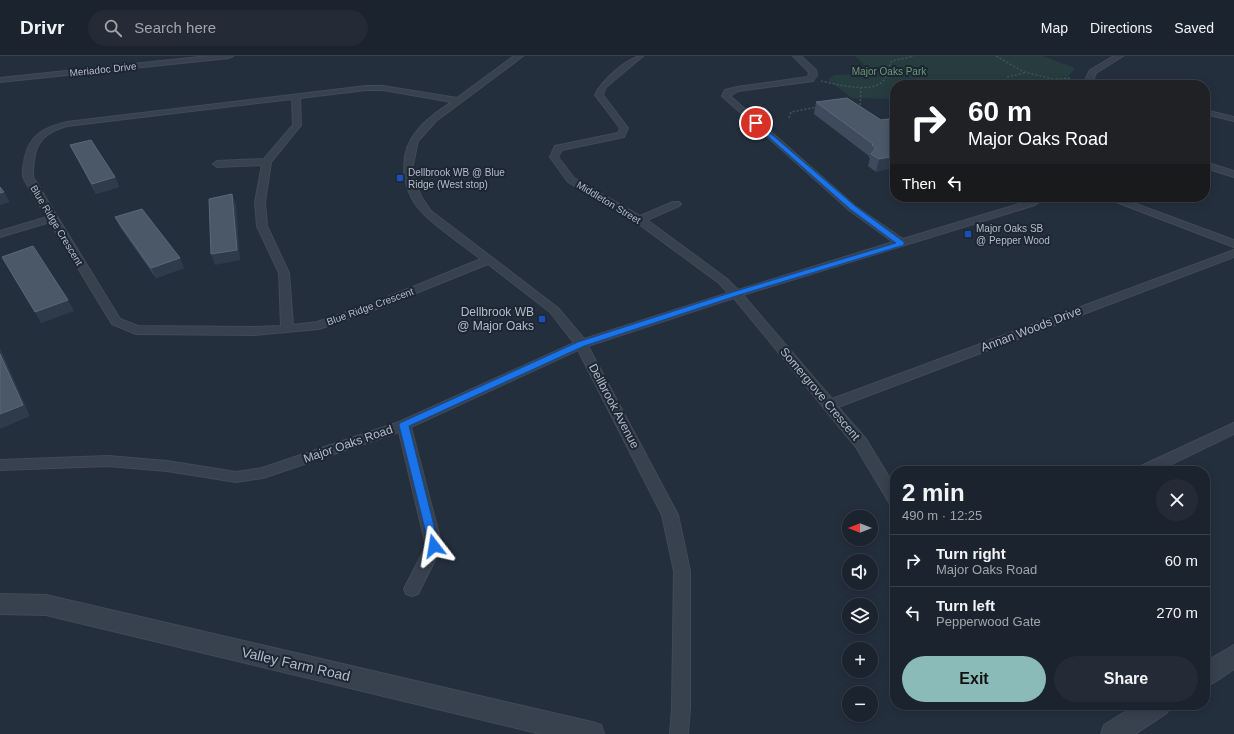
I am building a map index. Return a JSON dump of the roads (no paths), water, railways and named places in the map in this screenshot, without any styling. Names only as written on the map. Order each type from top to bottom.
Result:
[{"type":"street","name":"Meriadoc Drive","points":[[0,80],[109,66],[229,56]]},
{"type":"street","name":"Dellbrook Avenue","points":[[519,56],[457,100],[420,132],[410,150],[407,168],[409,181],[417,198],[428,213],[554,310],[581,344],[670,515],[682,571],[682,708],[679,734]]},
{"type":"street","name":"Middleton Street","points":[[639,56],[603,86],[600,95],[624,128],[621,135],[558,148],[554,157],[572,180],[640,220],[723,281],[736,294]]},
{"type":"street","points":[[797,56],[812,72],[813,75],[810,79],[737,89],[728,92],[726,96],[852,208],[901,243]]},
{"type":"street","points":[[1089,80],[1093,72],[1119,56]]},
{"type":"street","name":"Blue Ridge Crescent","points":[[457,100],[383,88],[296,96],[67,124],[42,133],[35,143],[28,162],[28,177],[116,321],[136,330],[254,331],[319,325],[375,306],[488,260]]},
{"type":"street","points":[[287,329],[284,273],[262,226],[260,202],[267,162],[297,125],[296,96]]},
{"type":"street","points":[[1210,113],[1234,119]]},
{"type":"street","points":[[217,164],[267,162]]},
{"type":"street","points":[[1210,167],[1234,174]]},
{"type":"street","name":"Major Oaks Road","points":[[0,465],[108,462],[166,466],[236,477],[263,473],[404,425],[581,344],[736,294],[1034,202]]},
{"type":"street","points":[[1121,202],[1234,244]]},
{"type":"street","points":[[640,220],[676,204]]},
{"type":"street","points":[[0,234],[53,218]]},
{"type":"street","name":"Annan Woods Drive","points":[[829,405],[1234,253]]},
{"type":"street","name":"Somergrove Crescent","points":[[736,294],[861,443],[890,492]]},
{"type":"street","points":[[404,425],[434,546],[412,589]]},
{"type":"street","points":[[1154,466],[1234,428]]},
{"type":"street","name":"Valley Farm Road","points":[[0,604],[46,604],[592,734]]},
{"type":"street","points":[[1210,672],[1234,656]]},
{"type":"street","points":[[1113,734],[1150,710]]},
{"type":"place","name":"Dellbrook WB @ Blue Ridge (West stop)","points":[[400,178]]},
{"type":"place","name":"Major Oaks SB @ Pepper Wood","points":[[968,234]]},
{"type":"place","name":"Dellbrook WB @ Major Oaks","points":[[542,319]]},
{"type":"park label","name":"Major Oaks Park","points":[[889,71]]}]
